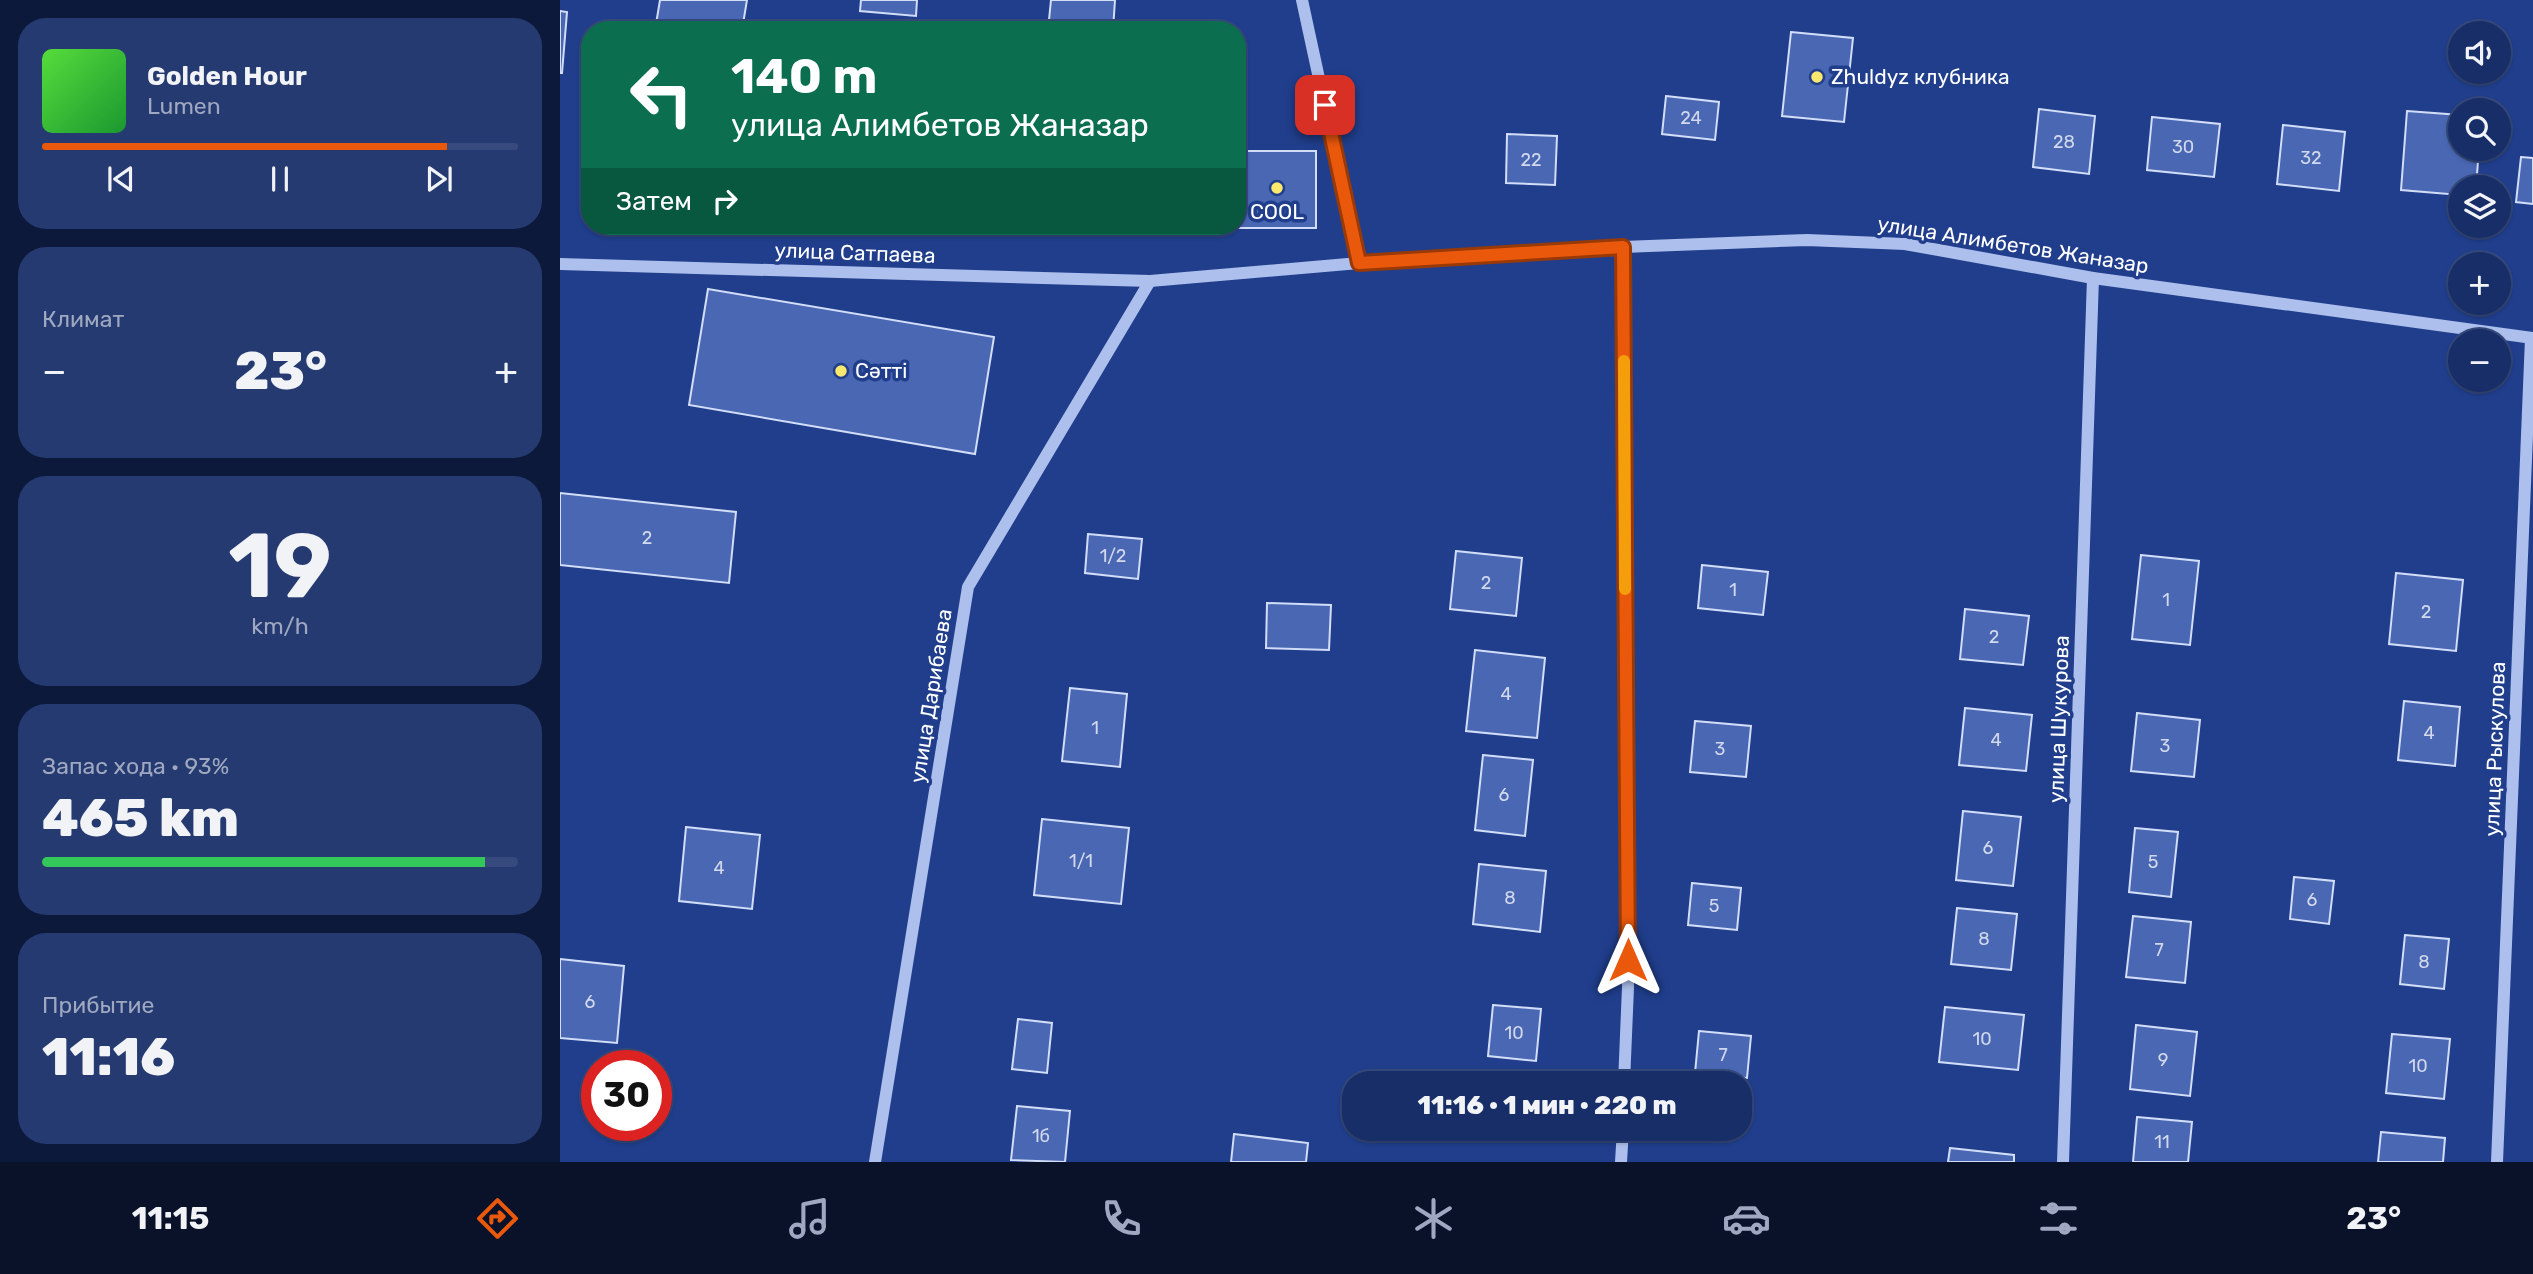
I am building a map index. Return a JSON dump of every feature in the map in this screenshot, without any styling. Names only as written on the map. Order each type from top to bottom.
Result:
[{"type":"street","points":[[1301,0],[1359,263]]},
{"type":"street","name":"улица Алимбетов Жаназар","points":[[1150,281],[1359,263],[1623,247],[1807,240],[1905,244],[2093,278],[2532,338]]},
{"type":"street","points":[[1623,247],[1628,987],[1625,1071]]},
{"type":"street","name":"улица Сатпаева","points":[[560,264],[1150,281]]},
{"type":"street","name":"улица Шукурова","points":[[2063,1162],[2093,278]]},
{"type":"street","name":"улица Дарибаева","points":[[875,1162],[968,587],[1150,281]]},
{"type":"street","name":"улица Рыскулова","points":[[2497,1162],[2532,338]]},
{"type":"street","points":[[1622,1162],[1623,1141]]},
{"type":"building","points":[[660,0],[747,0],[744,21],[656,21]]},
{"type":"building","points":[[861,0],[917,0],[916,16],[860,11]]},
{"type":"building","points":[[1051,0],[1115,0],[1114,21],[1049,21]]},
{"type":"building","points":[[560,11],[567,12],[562,73],[560,73]]},
{"type":"building","name":"Zhuldyz клубника","points":[[1791,32],[1853,38],[1844,122],[1782,116]]},
{"type":"building","points":[[1666,96],[1719,102],[1715,140],[1662,134]]},
{"type":"building","points":[[2039,109],[2095,116],[2089,174],[2033,167]]},
{"type":"building","points":[[2407,111],[2448,114],[2448,161],[2478,161],[2477,175],[2448,175],[2448,194],[2401,190]]},
{"type":"building","points":[[2152,117],[2220,124],[2214,177],[2147,170]]},
{"type":"building","points":[[2283,125],[2345,132],[2339,191],[2277,184]]},
{"type":"building","points":[[1507,134],[1557,136],[1555,185],[1506,183]]},
{"type":"building","name":"COOL","points":[[1246,151],[1316,151],[1316,228],[1246,228]]},
{"type":"building","points":[[2521,157],[2533,158],[2533,204],[2516,202]]},
{"type":"building","name":"Сәтті","points":[[708,289],[994,337],[975,454],[689,405]]},
{"type":"building","points":[[560,493],[736,512],[729,583],[560,565]]},
{"type":"building","points":[[1088,534],[1142,539],[1138,579],[1085,573]]},
{"type":"building","points":[[1456,551],[1522,558],[1516,616],[1450,609]]},
{"type":"building","points":[[2141,555],[2199,561],[2190,645],[2132,639]]},
{"type":"building","points":[[1702,565],[1768,572],[1763,615],[1698,608]]},
{"type":"building","points":[[2396,573],[2463,580],[2456,651],[2389,644]]},
{"type":"building","points":[[1267,603],[1331,605],[1329,650],[1266,648]]},
{"type":"building","points":[[1965,609],[2029,616],[2023,665],[1960,659]]},
{"type":"building","points":[[1475,650],[1545,658],[1537,738],[1466,731]]},
{"type":"building","points":[[1070,688],[1127,694],[1120,767],[1062,761]]},
{"type":"building","points":[[2404,701],[2460,707],[2455,766],[2398,760]]},
{"type":"building","points":[[1965,708],[2032,715],[2026,771],[1959,765]]},
{"type":"building","points":[[2137,713],[2200,720],[2194,777],[2131,771]]},
{"type":"building","points":[[1695,721],[1751,726],[1746,777],[1690,772]]},
{"type":"building","points":[[1483,755],[1533,760],[1525,836],[1475,830]]},
{"type":"building","points":[[1963,811],[2021,817],[2013,886],[1956,880]]},
{"type":"building","points":[[1042,819],[1129,828],[1121,904],[1034,895]]},
{"type":"building","points":[[686,827],[760,835],[752,909],[679,901]]},
{"type":"building","points":[[2135,828],[2178,832],[2171,897],[2129,892]]},
{"type":"building","points":[[1479,864],[1546,871],[1540,932],[1473,924]]},
{"type":"building","points":[[2294,877],[2334,881],[2329,924],[2290,919]]},
{"type":"building","points":[[1692,883],[1741,888],[1737,930],[1688,925]]},
{"type":"building","points":[[1957,908],[2017,914],[2011,970],[1951,964]]},
{"type":"building","points":[[2133,916],[2191,922],[2185,983],[2126,977]]},
{"type":"building","points":[[2405,935],[2449,939],[2444,989],[2400,984]]},
{"type":"building","points":[[560,959],[624,966],[617,1043],[560,1038]]},
{"type":"building","points":[[1493,1005],[1541,1009],[1536,1061],[1488,1056]]},
{"type":"building","points":[[1945,1007],[2024,1015],[2018,1070],[1939,1062]]},
{"type":"building","points":[[1018,1019],[1052,1023],[1047,1073],[1012,1069]]},
{"type":"building","points":[[2136,1025],[2197,1032],[2190,1096],[2130,1089]]},
{"type":"building","points":[[1699,1031],[1751,1036],[1748,1071],[1695,1071]]},
{"type":"building","points":[[2392,1034],[2450,1039],[2444,1099],[2386,1093]]},
{"type":"building","points":[[1017,1106],[1070,1111],[1065,1162],[1011,1160]]},
{"type":"building","points":[[2137,1117],[2192,1122],[2188,1162],[2133,1162]]},
{"type":"building","points":[[2381,1132],[2445,1138],[2443,1162],[2378,1162]]},
{"type":"building","points":[[1234,1134],[1308,1143],[1306,1162],[1231,1162]]},
{"type":"building","points":[[1950,1148],[2014,1155],[2014,1162],[1948,1162]]},
{"type":"slow traffic","points":[[1624,361],[1625,589]]},
{"type":"place","name":"Zhuldyz клубника","points":[[1817,77]]},
{"type":"place","name":"COOL","points":[[1277,188]]},
{"type":"place","name":"Сәтті","points":[[841,371]]},
{"type":"route","points":[[1325,105],[1359,263],[1623,247],[1628,960]]}]
